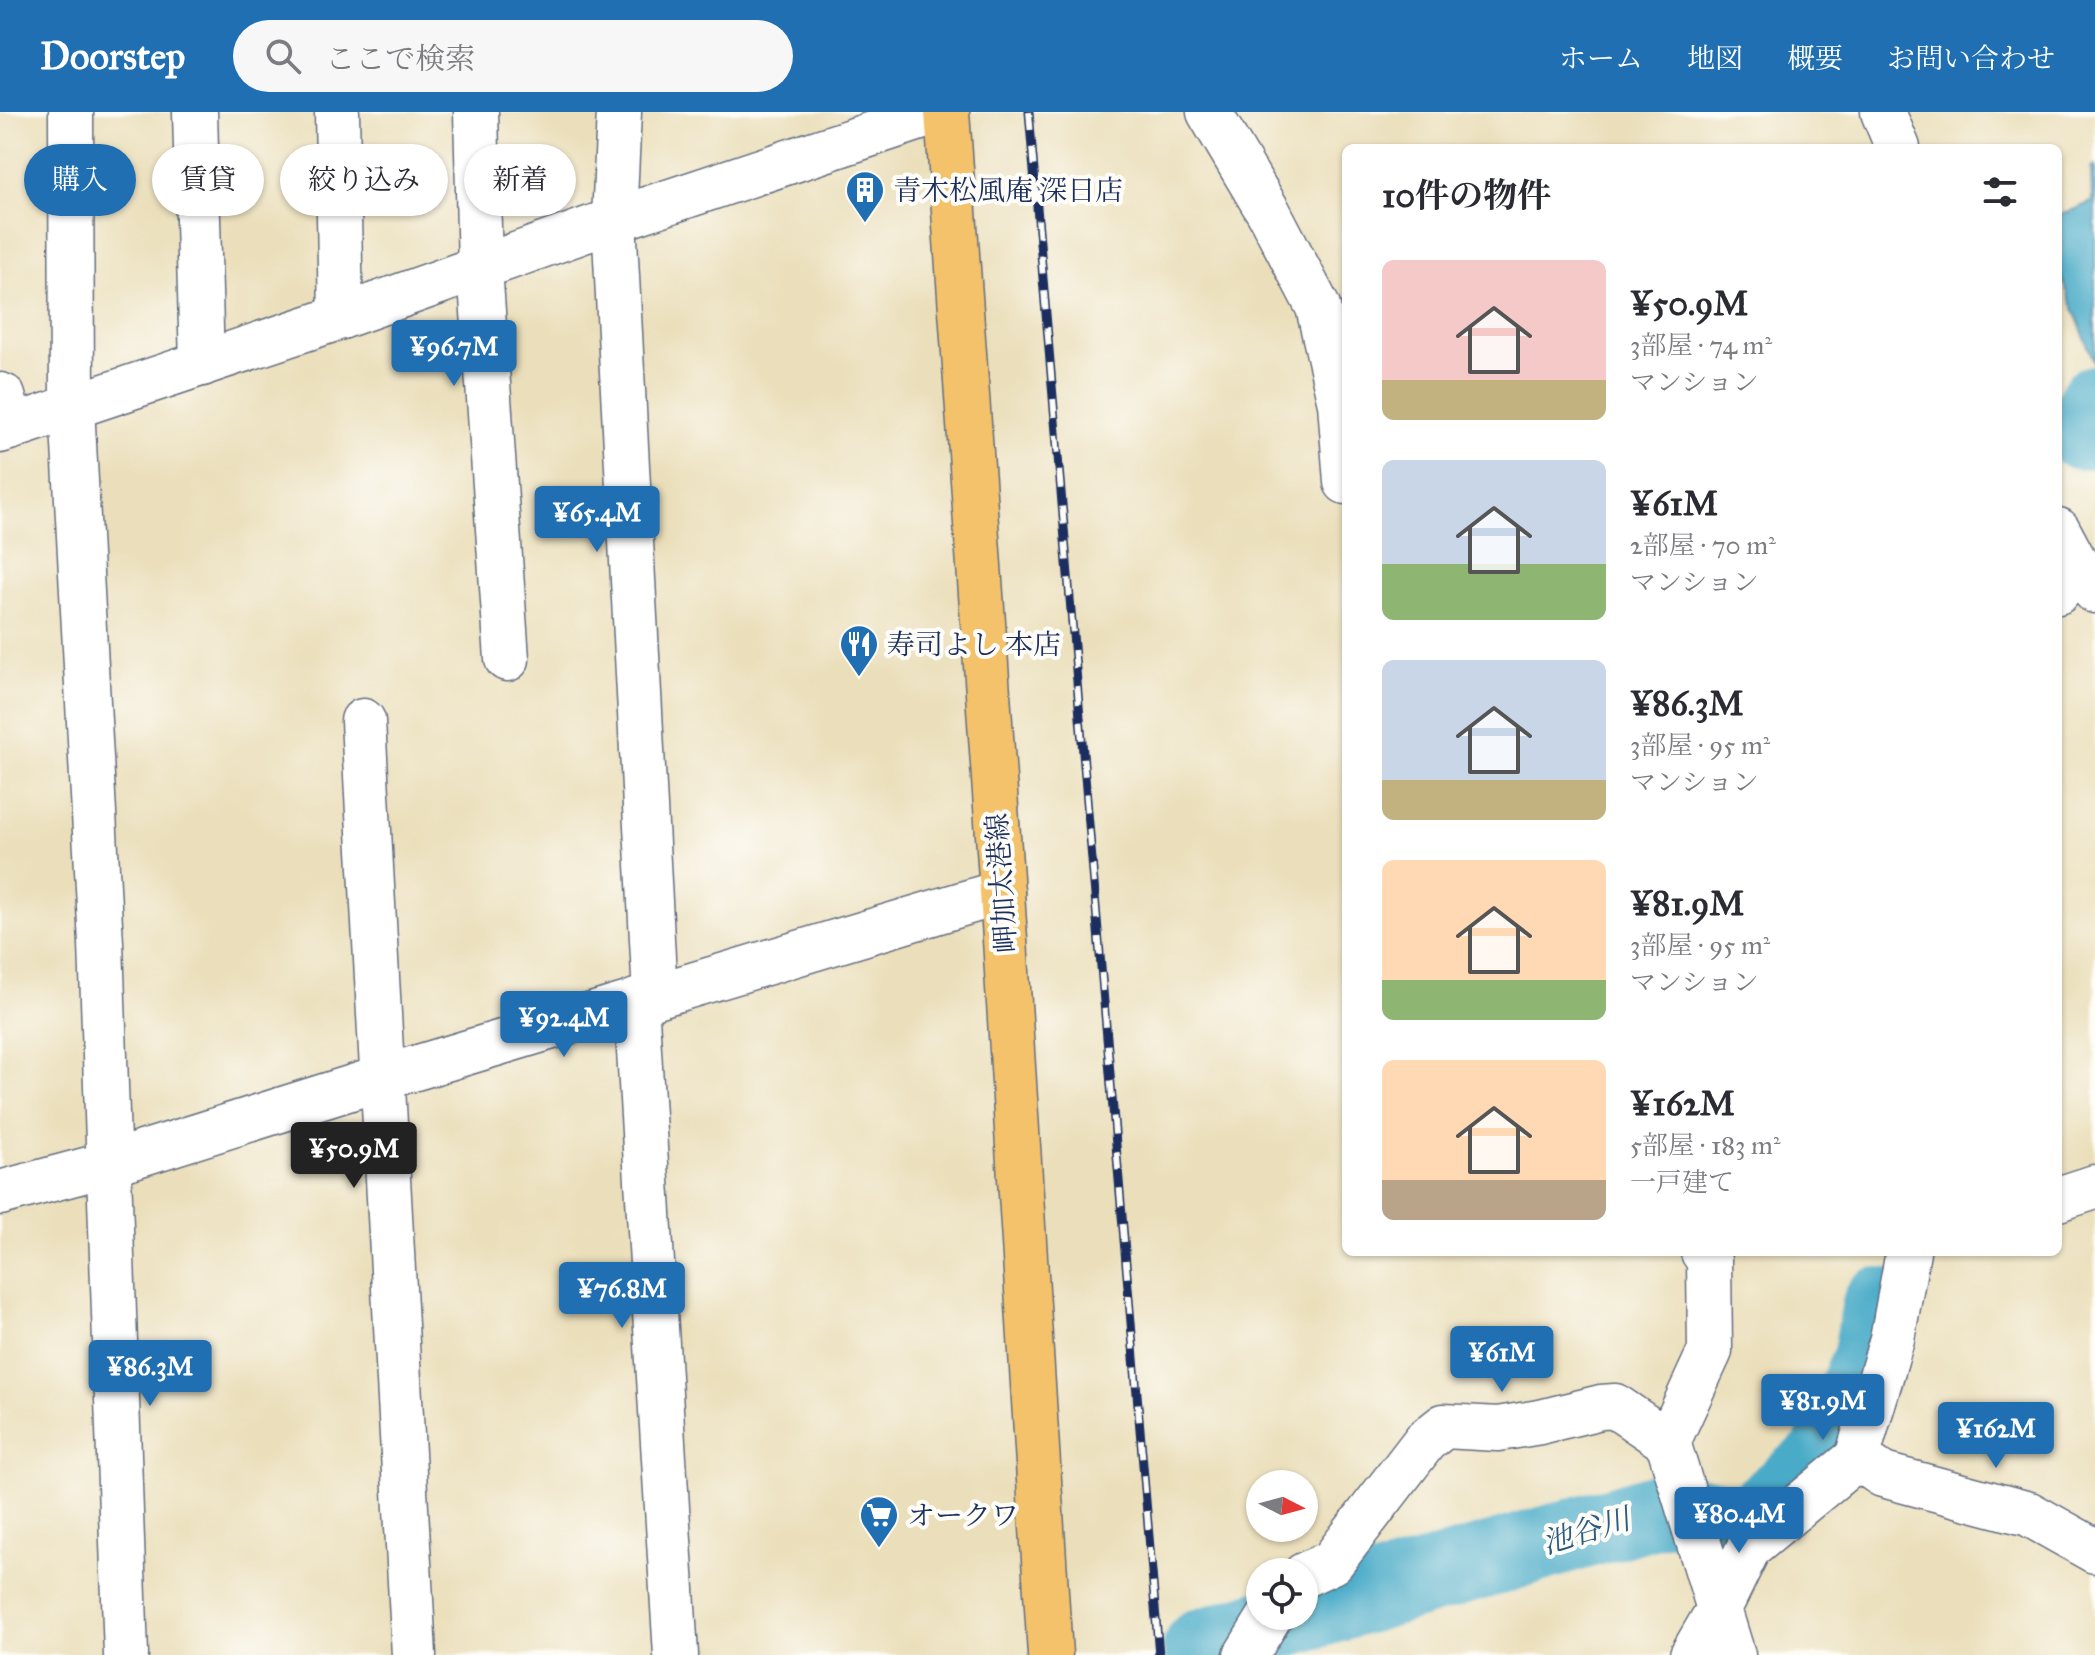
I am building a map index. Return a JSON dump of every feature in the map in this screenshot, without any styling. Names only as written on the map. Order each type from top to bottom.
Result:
[{"type":"main road","name":"岬加太港線","points":[[947,112],[1002,892],[1050,1655]]},
{"type":"street","points":[[71,112],[72,407],[101,943],[126,1655]]},
{"type":"street","points":[[195,112],[202,364]]},
{"type":"street","points":[[337,112],[341,317]]},
{"type":"street","points":[[476,112],[480,268],[507,659]]},
{"type":"street","points":[[619,112],[614,220],[676,1655]]},
{"type":"street","points":[[4,418],[72,407],[938,112]]},
{"type":"street","points":[[1209,112],[1269,213],[1318,307],[1340,403],[1342,429]]},
{"type":"street","points":[[1883,112],[1896,144]]},
{"type":"street","points":[[363,721],[414,1655]]},
{"type":"street","points":[[0,1193],[108,1164],[382,1078],[1002,892]]},
{"type":"street","points":[[2062,1198],[2095,1187]]},
{"type":"street","points":[[1668,1442],[1710,1351],[1709,1260],[1706,1256]]},
{"type":"street","points":[[1692,1655],[1749,1547],[1857,1458],[1892,1339],[1907,1256]]},
{"type":"street","points":[[1318,1568],[1332,1562],[1425,1441],[1444,1426],[1498,1429],[1615,1406],[1668,1442],[1733,1655]]},
{"type":"street","points":[[1857,1458],[1883,1475],[2029,1514],[2095,1551]]},
{"type":"water","points":[[2095,166],[2095,364],[2062,279],[2062,214],[2092,202],[2091,168]]},
{"type":"waterway","name":"池谷川","points":[[2081,433],[2095,402]]},
{"type":"waterway","name":"池谷川","points":[[1318,1611],[1671,1506],[1746,1524],[1826,1457],[1869,1359],[1879,1304]]},
{"type":"waterway","name":"池谷川","points":[[1200,1646],[1253,1630]]},
{"type":"railway","points":[[1029,112],[1159,1655]]},
{"type":"place","name":"青木松風庵 深日店","points":[[865,224]]},
{"type":"place","name":"寿司よし 本店","points":[[859,678]]},
{"type":"place","name":"オークワ","points":[[879,1549]]}]
